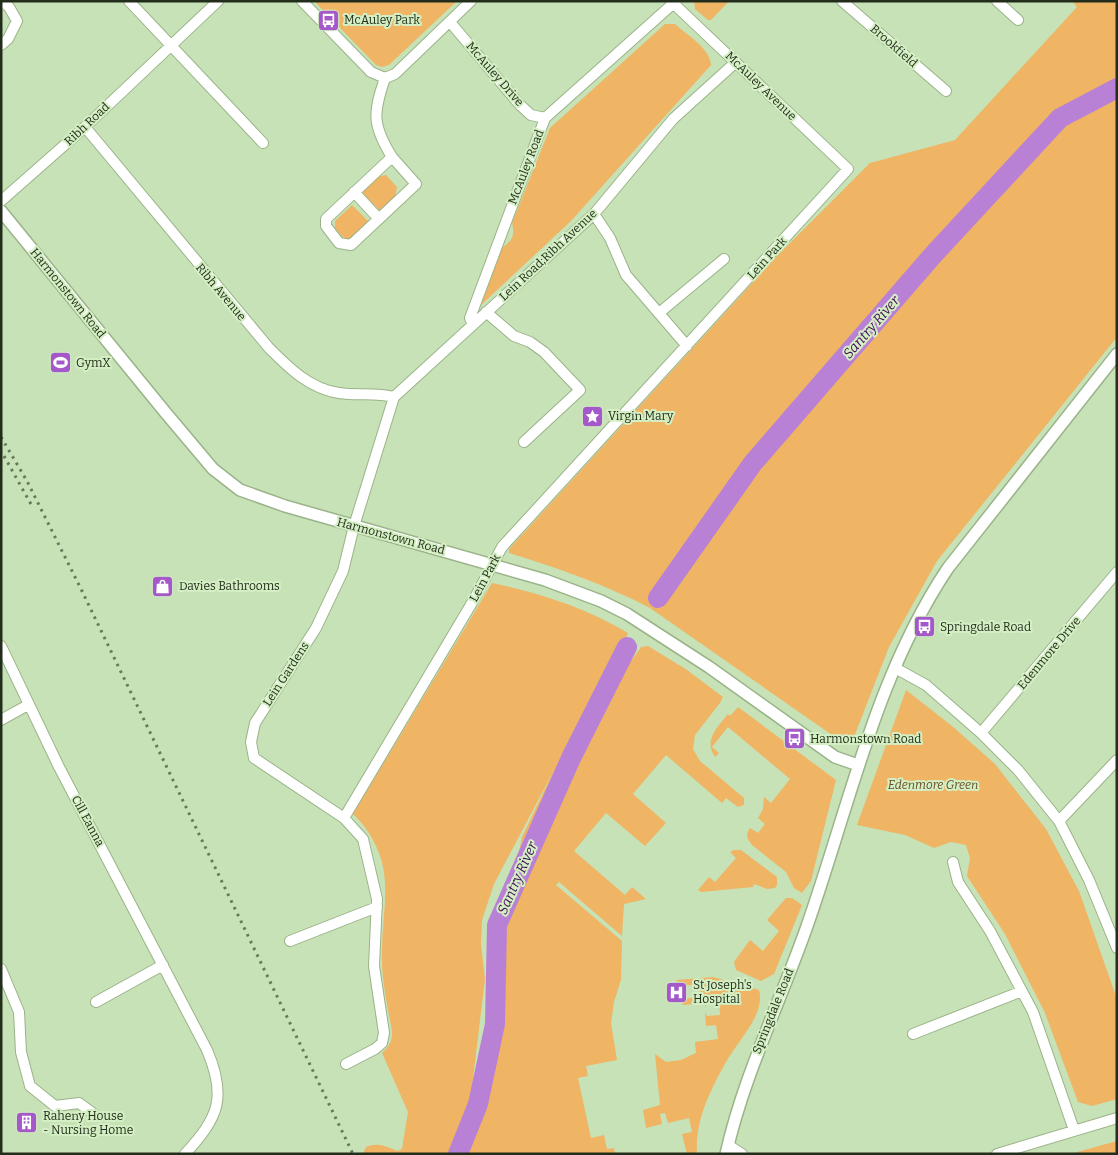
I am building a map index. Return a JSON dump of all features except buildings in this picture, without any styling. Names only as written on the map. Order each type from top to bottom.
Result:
[{"type":"street","points":[[1,1],[9,7],[17,21],[8,39],[1,45]]},
{"type":"street","points":[[129,1],[264,143]]},
{"type":"street","name":"Ribh Road","points":[[1,201],[85,127],[170,44],[218,1]]},
{"type":"street","points":[[302,1],[371,72],[385,78],[395,74],[471,1]]},
{"type":"street","name":"Brookfield","points":[[842,1],[946,91]]},
{"type":"street","points":[[997,1],[1018,20]]},
{"type":"street","name":"McAuley Avenue","points":[[675,3],[848,170]]},
{"type":"street","name":"McAuley Road","points":[[473,325],[470,318],[545,118],[675,3]]},
{"type":"street","name":"McAuley Drive","points":[[450,22],[519,104],[531,114],[545,118]]},
{"type":"street","name":"Lein Road;Ribh Avenue","points":[[394,396],[594,214],[673,119],[736,62]]},
{"type":"street","points":[[385,78],[375,106],[379,136],[392,157],[416,184],[351,245],[339,243],[326,226],[326,219],[392,157]]},
{"type":"street","name":"Ribh Avenue","points":[[85,127],[269,348],[292,371],[317,387],[339,393],[394,396]]},
{"type":"street","name":"Lein Park","points":[[344,818],[473,601],[502,547],[848,170]]},
{"type":"street","points":[[354,192],[379,219]]},
{"type":"street","name":"Harmonstown Road","points":[[1,211],[165,412],[226,480],[240,490],[354,526],[545,580],[601,601],[626,614],[709,667],[835,757],[858,765]]},
{"type":"street","points":[[594,214],[610,238],[626,275],[687,346]]},
{"type":"street","points":[[659,314],[724,259]]},
{"type":"street","points":[[486,312],[514,336],[530,342],[544,352],[580,390],[524,442]]},
{"type":"street","name":"Springdale Road","points":[[727,1150],[748,1073],[806,930],[858,765],[895,668],[933,591],[948,568],[1117,354]]},
{"type":"street","name":"Lein Gardens","points":[[346,1064],[382,1043],[384,1033],[374,966],[377,907],[370,863],[363,839],[344,818],[254,758],[251,742],[255,722],[316,628],[344,571],[354,526],[394,396]]},
{"type":"street","name":"Edenmore Drive","points":[[981,733],[1117,572]]},
{"type":"street","name":"Cill Eanna","points":[[1,646],[28,705],[207,1050],[218,1075],[217,1103],[209,1126],[185,1154]]},
{"type":"street","points":[[895,668],[926,685],[981,733],[1018,770],[1059,821],[1116,941]]},
{"type":"street","points":[[1,720],[28,705]]},
{"type":"street","points":[[1059,821],[1117,760]]},
{"type":"street","points":[[953,862],[958,882],[990,931],[1033,1012],[1074,1130]]},
{"type":"street","points":[[290,941],[377,907]]},
{"type":"street","points":[[96,1002],[162,965]]},
{"type":"street","points":[[1,969],[19,1012],[21,1052],[30,1086],[55,1106],[79,1103],[94,1114]]},
{"type":"street","points":[[913,1034],[1022,991]]},
{"type":"street","points":[[997,1154],[1029,1149],[1074,1130],[1117,1118]]},
{"type":"street","points":[[727,1150],[742,1154]]},
{"type":"green space","points":[[314,1],[457,1],[389,65],[382,67],[376,65]]},
{"type":"green space","points":[[694,1],[729,1],[711,20],[708,20],[695,9]]},
{"type":"green space","points":[[1072,1],[1117,1],[1117,337],[937,561],[889,647],[854,737],[848,742],[842,742],[650,608],[581,577],[509,553],[509,549],[777,256],[870,163],[955,140],[1077,7]]},
{"type":"green space","points":[[665,24],[675,24],[697,42],[707,53],[711,65],[571,221],[481,305],[502,248],[512,237],[512,223],[550,128]]},
{"type":"green space","points":[[386,175],[397,187],[395,198],[381,212],[361,191],[376,177]]},
{"type":"green space","points":[[352,205],[369,222],[351,239],[345,239],[335,229],[335,221]]},
{"type":"green space","points":[[492,583],[562,602],[596,616],[628,633],[591,717],[641,647],[648,646],[687,670],[723,697],[695,735],[693,749],[700,761],[744,798],[744,805],[738,807],[726,798],[722,803],[666,755],[633,794],[666,823],[645,846],[606,813],[574,851],[625,895],[632,887],[646,899],[624,904],[622,936],[559,882],[556,885],[622,941],[621,980],[614,1002],[611,1023],[617,1060],[586,1066],[588,1076],[578,1078],[591,1138],[604,1135],[607,1149],[614,1148],[615,1154],[363,1154],[366,1147],[374,1145],[386,1146],[397,1151],[402,1149],[408,1112],[382,1053],[392,1036],[382,966],[384,870],[373,840],[353,814]],"holes":[[[554,770],[522,837],[506,917],[503,1027],[492,1064],[486,1097],[472,1087],[485,979],[481,944],[482,920],[494,884]]]},
{"type":"green space","name":"Edenmore Green","points":[[906,690],[952,726],[995,764],[1046,829],[1079,891],[1117,999],[1117,1099],[1092,1106],[1078,1102],[1045,1013],[1005,934],[967,876],[970,858],[966,845],[951,842],[934,848],[905,835],[857,825]]},
{"type":"green space","points":[[738,707],[836,780],[811,881],[802,893],[794,888],[786,872],[752,845],[747,837],[750,828],[758,833],[765,824],[758,818],[763,809],[764,797],[771,803],[790,779],[728,727],[712,747],[719,753],[715,757],[712,751],[711,739],[713,734],[728,714],[730,716]]},
{"type":"green space","points":[[741,850],[777,877],[775,888],[767,889],[754,884],[753,887],[701,892],[698,890],[709,877],[715,882],[736,858],[730,852]]},
{"type":"green space","points":[[786,898],[792,898],[802,905],[774,974],[761,981],[736,970],[734,962],[750,940],[763,951],[779,931],[767,920]]},
{"type":"green space","points":[[713,977],[759,990],[760,999],[755,1018],[726,1062],[709,1095],[698,1129],[697,1154],[687,1154],[682,1134],[692,1132],[689,1118],[668,1123],[665,1113],[660,1114],[662,1124],[646,1128],[643,1110],[660,1105],[655,1054],[666,1062],[681,1060],[696,1053],[695,1042],[718,1039],[716,1025],[706,1026],[705,1012],[707,1016],[720,1015],[719,999],[706,1000],[706,1008],[704,1003],[683,1005],[681,999],[701,997],[700,984],[680,986],[676,980]]},
{"type":"green space","points":[[1117,1141],[1117,1154],[1070,1154]]},
{"type":"waterway","name":"Santry River","points":[[658,598],[753,463],[933,255],[1060,118],[1117,88]]},
{"type":"waterway","name":"Santry River","points":[[458,1154],[478,1104],[495,1024],[497,925],[571,758],[627,647]]},
{"type":"railway","points":[[1,437],[27,481],[82,591],[353,1154]]},
{"type":"railway","points":[[4,456],[32,506]]},
{"type":"place","name":"McAuley Park","points":[[328,20]]},
{"type":"place","name":"GymX","points":[[60,363]]},
{"type":"place","name":"Virgin Mary","points":[[592,416]]},
{"type":"place","name":"Davies Bathrooms","points":[[163,586]]},
{"type":"place","name":"Springdale Road","points":[[924,627]]},
{"type":"place","name":"Harmonstown Road","points":[[794,739]]},
{"type":"place","name":"St Joseph's Hospital","points":[[677,992]]},
{"type":"place","name":"Raheny House - Nursing Home","points":[[27,1123]]}]
